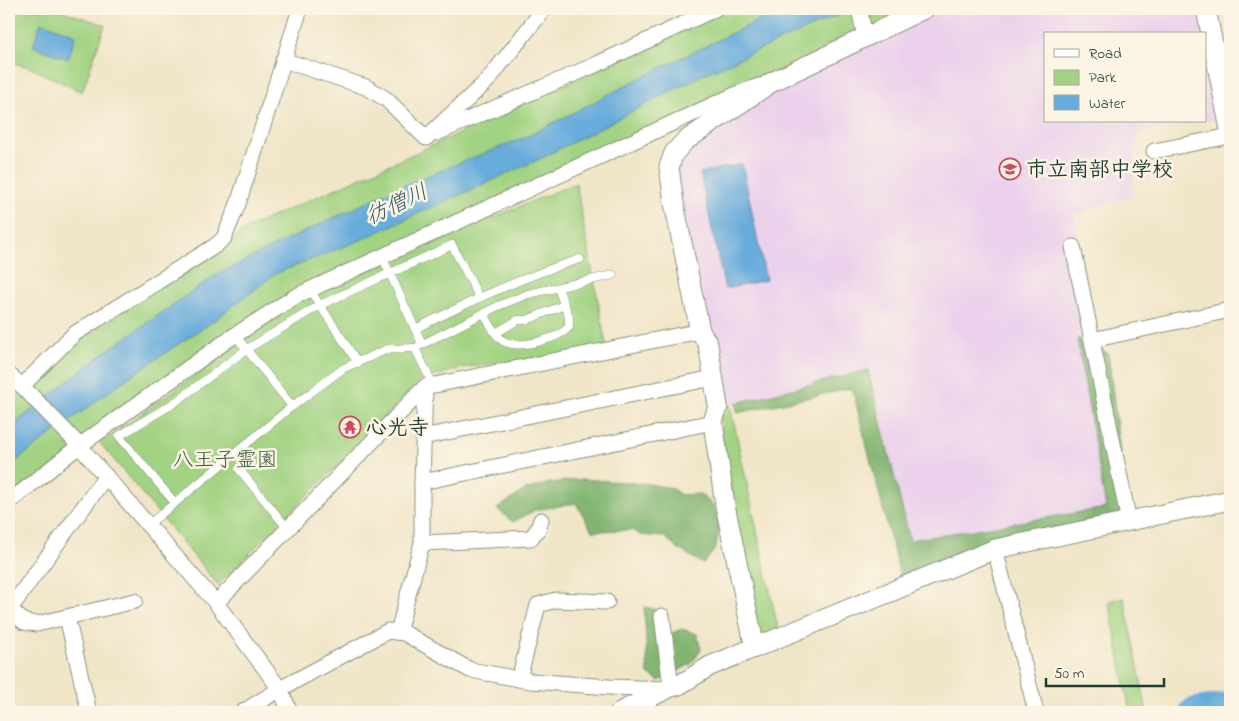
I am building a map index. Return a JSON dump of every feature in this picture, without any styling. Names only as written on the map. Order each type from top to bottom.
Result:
[{"type":"street","points":[[22,386],[74,334],[215,246],[224,238],[238,204],[300,9]]},
{"type":"street","points":[[426,138],[488,80],[544,9]]},
{"type":"street","points":[[426,138],[595,65],[715,9]]},
{"type":"street","points":[[859,9],[865,36]]},
{"type":"street","points":[[755,648],[725,505],[713,422],[718,406],[708,344],[700,331],[674,204],[669,167],[674,153],[685,141],[772,82],[924,9]]},
{"type":"street","points":[[1206,9],[1230,130]]},
{"type":"street","points":[[283,60],[366,87],[386,99],[426,138]]},
{"type":"street","points":[[9,502],[77,444],[296,296],[738,93],[772,82]]},
{"type":"street","points":[[1154,151],[1230,136]]},
{"type":"street","points":[[1073,247],[1129,522]]},
{"type":"street","points":[[1092,340],[1230,310]]},
{"type":"street","points":[[216,603],[429,386],[700,331]]},
{"type":"street","points":[[9,375],[22,386],[77,444],[216,603],[280,688],[290,712]]},
{"type":"street","points":[[424,437],[713,378]]},
{"type":"street","points":[[398,632],[422,542],[424,437],[429,386]]},
{"type":"street","points":[[422,482],[713,422]]},
{"type":"street","points":[[106,476],[9,610],[24,622],[37,624],[135,602]]},
{"type":"street","points":[[620,712],[679,685],[710,666],[995,549],[1230,500]]},
{"type":"street","points":[[422,542],[531,538],[538,529],[541,520]]},
{"type":"street","points":[[995,549],[1036,712]]},
{"type":"street","points":[[519,679],[538,605],[556,600],[608,602]]},
{"type":"street","points":[[662,616],[669,688]]},
{"type":"street","points":[[66,617],[89,712]]},
{"type":"street","points":[[243,712],[280,688],[388,631],[404,633],[470,670],[519,679],[609,687],[669,688]]},
{"type":"lane","points":[[175,504],[119,436],[174,403],[247,349],[320,305],[452,244],[479,297]]},
{"type":"lane","points":[[382,256],[415,329],[429,386]]},
{"type":"lane","points":[[415,329],[479,297],[545,270],[580,259]]},
{"type":"lane","points":[[148,525],[292,406],[344,368],[388,349],[418,346],[484,313],[528,294],[613,275]]},
{"type":"lane","points":[[484,313],[496,333],[505,342],[521,344],[546,340],[565,332],[569,327],[569,318],[558,288]]},
{"type":"lane","points":[[310,290],[358,363]]},
{"type":"lane","points":[[496,333],[518,320],[527,320],[564,305]]},
{"type":"lane","points":[[236,335],[292,406]]},
{"type":"lane","points":[[238,469],[288,529]]},
{"type":"shaded area","points":[[936,9],[1205,9],[1228,118],[1206,121],[1206,32],[1044,32],[1044,122],[1199,122],[1136,133],[1133,195],[1075,215],[1092,340],[1076,334],[1106,508],[909,540],[872,376],[718,406],[669,167],[733,108]]},
{"type":"green space","points":[[9,9],[57,9],[105,25],[82,92],[29,67],[9,62]]},
{"type":"green space","name":"八王子霊園","points":[[724,9],[912,9],[323,289],[576,183],[607,350],[466,367],[420,380],[377,426],[218,585],[100,443],[277,317],[126,408],[9,502],[9,396],[83,338],[249,227],[458,134],[643,49]]},
{"type":"green space","points":[[1077,338],[1108,353],[1128,515],[995,549],[903,587],[852,388],[737,413],[736,403],[868,370],[910,540],[1106,508]]},
{"type":"green space","points":[[730,405],[780,638],[755,648],[718,406]]},
{"type":"green space","points":[[582,479],[649,484],[671,488],[681,495],[700,494],[713,505],[719,523],[716,548],[703,564],[674,546],[665,537],[640,535],[632,530],[592,531],[576,503],[535,510],[513,522],[497,509],[525,490],[549,483]]},
{"type":"green space","points":[[1124,598],[1147,712],[1130,712],[1109,601]]},
{"type":"green space","points":[[644,607],[655,609],[664,636],[682,629],[697,634],[701,650],[691,664],[659,681],[648,674]]},
{"type":"water","name":"彷僧川","points":[[782,9],[852,9],[702,75],[544,157],[360,240],[275,274],[216,319],[123,381],[9,466],[9,428],[105,352],[213,277],[397,188],[528,136],[648,74]]},
{"type":"water","points":[[41,22],[76,35],[68,59],[33,46]]},
{"type":"water","points":[[742,164],[766,280],[725,289],[700,173]]},
{"type":"waterway","points":[[1194,712],[1230,706]]},
{"type":"place","name":"市立南部中学校","points":[[1010,169]]},
{"type":"place","name":"心光寺","points":[[350,427]]}]
